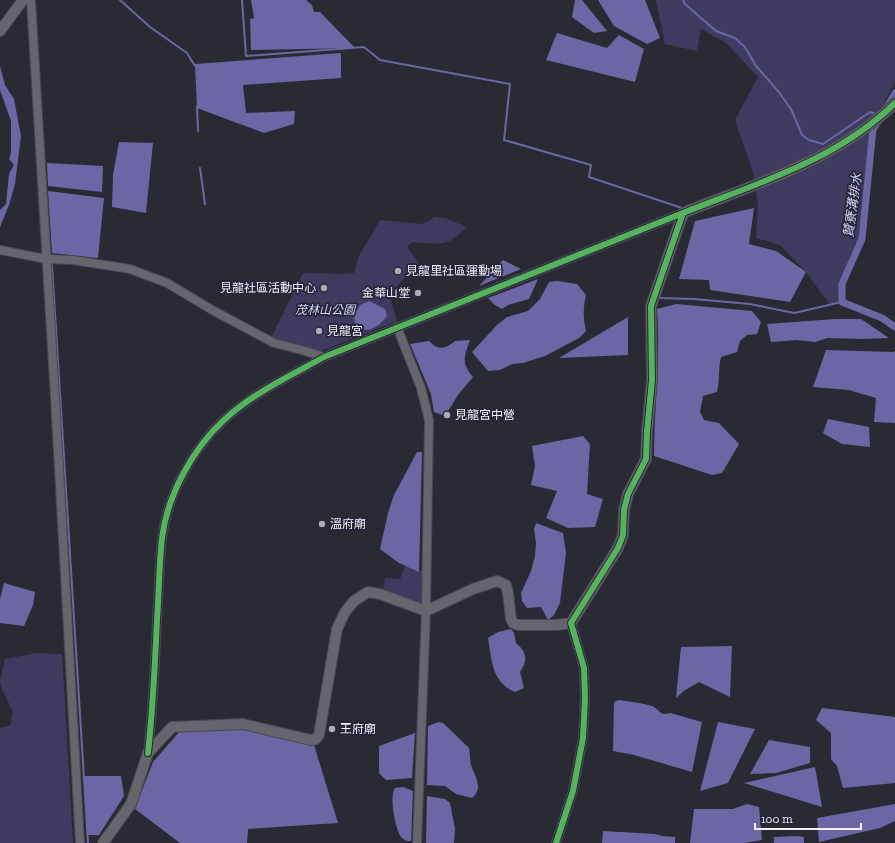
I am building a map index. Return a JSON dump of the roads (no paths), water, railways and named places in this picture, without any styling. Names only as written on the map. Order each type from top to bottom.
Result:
[{"type":"street","points":[[0,31],[24,0]]},
{"type":"street","points":[[30,0],[80,843]]},
{"type":"street","points":[[103,843],[131,804],[148,753],[152,712],[162,537],[171,503],[184,473],[201,445],[224,420],[244,404],[272,386],[324,357],[806,164],[847,141],[879,118],[895,103]]},
{"type":"street","points":[[556,843],[573,790],[583,738],[585,699],[584,668],[571,623],[618,548],[623,535],[624,510],[628,494],[646,459],[652,380],[651,306],[683,213]]},
{"type":"street","points":[[0,250],[46,259],[73,260],[130,269],[167,283],[214,311],[274,343],[324,357]]},
{"type":"street","points":[[397,327],[421,388],[428,420],[426,611],[417,843]]},
{"type":"street","points":[[148,753],[172,727],[243,724],[311,740],[316,739],[319,735],[337,629],[345,612],[354,602],[368,592],[380,594],[426,611],[497,581],[506,586],[511,619],[513,623],[518,625],[557,625],[571,623]]},
{"type":"waterway","points":[[120,0],[150,27],[187,53],[195,66]]},
{"type":"waterway","points":[[242,0],[246,56],[364,47],[380,60],[510,84],[504,140],[591,165],[589,177],[682,208]]},
{"type":"waterway","points":[[683,0],[685,4],[716,31],[735,38],[745,47],[756,66],[778,91],[791,109],[802,135],[809,140],[823,144],[870,112],[876,114]]},
{"type":"waterway","name":"贊寮溝排水","points":[[887,107],[895,93]]},
{"type":"waterway","points":[[197,106],[198,131]]},
{"type":"waterway","name":"贊寮溝排水","points":[[878,122],[873,129],[862,239],[842,284],[842,302],[882,318],[895,327]]},
{"type":"waterway","points":[[200,168],[205,204]]},
{"type":"waterway","points":[[682,230],[688,215]]},
{"type":"waterway","points":[[52,265],[88,843]]},
{"type":"waterway","points":[[662,289],[659,298],[694,299],[750,304],[794,313],[842,302]]},
{"type":"place","name":"見龍里社區運動場","points":[[398,271]]},
{"type":"place","name":"見龍社區活動中心","points":[[324,288]]},
{"type":"place","name":"金華山堂","points":[[418,293]]},
{"type":"place","name":"見龍宮","points":[[319,331]]},
{"type":"place","name":"見龍宮中營","points":[[447,415]]},
{"type":"place","name":"溫府廟","points":[[322,524]]},
{"type":"place","name":"王府廟","points":[[332,729]]},
{"type":"park label","name":"茂林山公園","points":[[325,310]]}]
